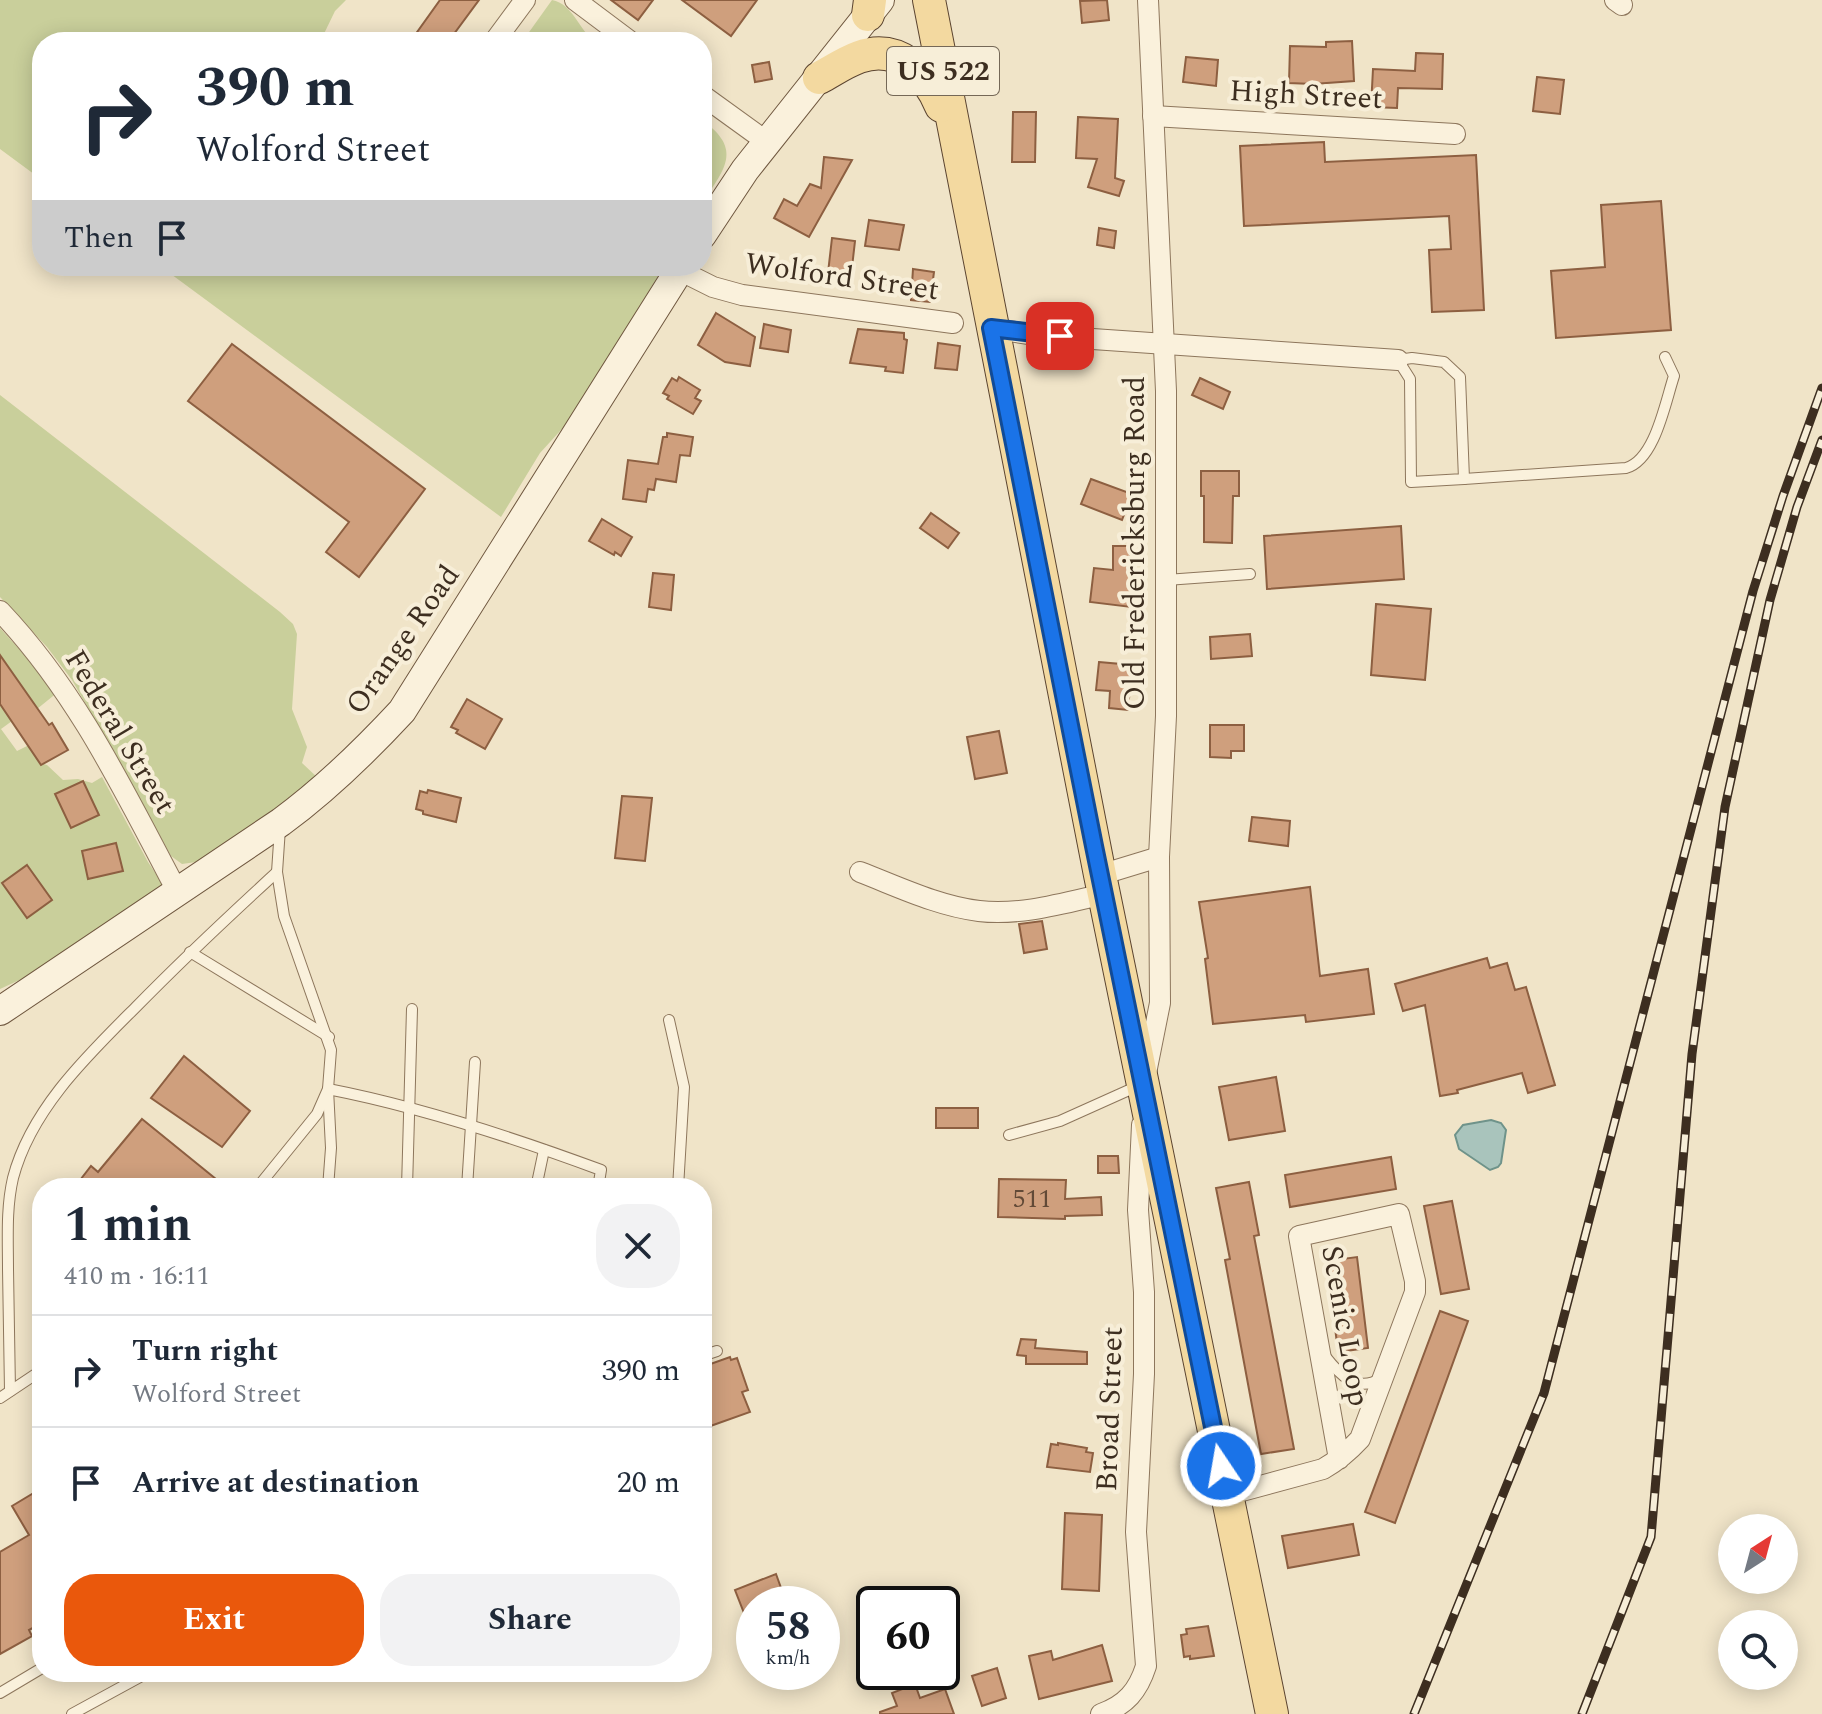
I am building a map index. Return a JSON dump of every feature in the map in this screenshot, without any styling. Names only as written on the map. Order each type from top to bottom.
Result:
[{"type":"main road","name":"US 522","points":[[929,0],[1102,885],[1272,1714]]},
{"type":"main road","points":[[951,0],[957,143]]},
{"type":"main road","points":[[712,220],[745,170],[873,5]]},
{"type":"main road","points":[[819,78],[859,57],[876,54],[892,55],[910,62],[925,75],[934,89],[957,143]]},
{"type":"main road","name":"Orange Road","points":[[0,1011],[318,795],[402,711],[675,276]]},
{"type":"street","points":[[501,32],[525,0]]},
{"type":"street","points":[[575,0],[618,32]]},
{"type":"street","name":"Old Fredericksburg Road","points":[[1143,1085],[1160,1003],[1159,857],[1166,716],[1163,344],[1148,0]]},
{"type":"street","points":[[712,102],[767,142]]},
{"type":"street","name":"High Street","points":[[1153,116],[1455,134]]},
{"type":"street","name":"Wolford Street","points":[[694,276],[713,287],[742,295],[953,323]]},
{"type":"street","points":[[991,328],[1034,335],[1398,360]]},
{"type":"street","name":"Federal Street","points":[[4,623],[44,662],[79,711],[177,891]]},
{"type":"street","points":[[860,872],[933,900],[981,912],[1039,908],[1102,885],[1159,857]]},
{"type":"street","name":"Broad Street","points":[[1101,1714],[1129,1699],[1140,1685],[1146,1666],[1136,1532],[1144,1374],[1144,1292],[1138,1210],[1143,1085]]},
{"type":"street","name":"Scenic Loop","points":[[1227,1495],[1316,1472],[1339,1459],[1360,1439],[1416,1287],[1399,1214],[1299,1236],[1339,1459]]},
{"type":"lane","points":[[1464,479],[1462,383],[1457,372],[1439,360],[1398,360],[1410,379],[1411,482],[1464,479],[1626,468],[1638,464],[1648,452],[1674,376],[1665,357]]},
{"type":"lane","points":[[1166,580],[1250,574]]},
{"type":"lane","points":[[281,822],[277,872],[284,916],[329,1037],[329,1178]]},
{"type":"lane","points":[[5,1395],[8,1211],[23,1150],[68,1078],[190,952],[277,872]]},
{"type":"lane","points":[[190,952],[329,1037]]},
{"type":"lane","points":[[408,1178],[412,1009]]},
{"type":"lane","points":[[669,1020],[684,1087],[679,1178]]},
{"type":"lane","points":[[468,1178],[475,1062]]},
{"type":"lane","points":[[1009,1135],[1060,1121],[1143,1085]]},
{"type":"lane","points":[[328,1089],[388,1100],[472,1126],[601,1170],[600,1178]]},
{"type":"lane","points":[[265,1178],[317,1114],[328,1089]]},
{"type":"lane","points":[[538,1178],[544,1150]]},
{"type":"lane","points":[[1319,1348],[1340,1374],[1350,1380],[1372,1383],[1384,1376]]},
{"type":"lane","points":[[712,1353],[717,1351]]},
{"type":"lane","points":[[5,1395],[32,1377]]},
{"type":"lane","points":[[0,1693],[32,1674]]},
{"type":"lane","points":[[72,1714],[131,1682]]},
{"type":"green space","points":[[0,0],[346,0],[335,11],[325,32],[32,32],[32,173],[0,149]]},
{"type":"green space","points":[[552,0],[571,12],[585,32],[529,32]]},
{"type":"green space","points":[[712,128],[723,141],[726,151],[723,170],[712,188]]},
{"type":"green space","points":[[174,276],[658,276],[571,419],[540,453],[501,517]]},
{"type":"green space","points":[[0,395],[293,624],[297,634],[292,709],[307,747],[302,763],[318,778],[196,862],[182,864],[171,856],[72,680],[47,647],[0,597]]},
{"type":"green space","points":[[0,628],[58,692],[37,709],[7,664],[0,668]]},
{"type":"green space","points":[[0,704],[12,721],[1,729],[17,751],[29,745],[40,763],[47,765],[63,780],[78,779],[92,783],[102,777],[164,886],[26,977],[0,989]]},
{"type":"water","points":[[1491,1120],[1501,1123],[1506,1130],[1501,1163],[1490,1170],[1459,1149],[1455,1135],[1463,1125]]},
{"type":"building","points":[[440,0],[479,0],[455,32],[417,32]]},
{"type":"building","points":[[611,0],[653,0],[638,20]]},
{"type":"building","points":[[682,0],[757,0],[731,36]]},
{"type":"building","points":[[1107,0],[1109,20],[1082,23],[1080,1]]},
{"type":"building","points":[[1352,41],[1354,81],[1289,83],[1290,46],[1326,47],[1326,42]]},
{"type":"building","points":[[1416,53],[1443,54],[1442,89],[1398,88],[1397,108],[1371,107],[1373,69],[1415,71]]},
{"type":"building","points":[[1186,57],[1218,60],[1216,86],[1183,82]]},
{"type":"building","points":[[769,62],[772,79],[755,82],[752,65]]},
{"type":"building","points":[[1537,77],[1564,80],[1560,114],[1533,111]]},
{"type":"building","points":[[1013,112],[1036,112],[1035,162],[1012,162]]},
{"type":"building","points":[[1078,117],[1118,119],[1115,178],[1124,181],[1119,196],[1088,187],[1097,159],[1076,158]]},
{"type":"building","points":[[1324,142],[1325,162],[1476,155],[1484,310],[1432,312],[1429,250],[1451,249],[1449,216],[1244,226],[1240,146]]},
{"type":"building","points":[[824,157],[852,160],[809,237],[774,218],[784,199],[797,206],[810,184],[821,188]]},
{"type":"building","points":[[1661,201],[1671,330],[1556,338],[1551,271],[1605,267],[1601,205]]},
{"type":"building","points":[[869,220],[904,225],[899,250],[865,246]]},
{"type":"building","points":[[1099,228],[1116,231],[1114,248],[1097,245]]},
{"type":"building","points":[[832,238],[855,241],[851,276],[828,273]]},
{"type":"building","points":[[913,269],[934,272],[930,302],[911,300]]},
{"type":"building","points":[[716,313],[755,337],[750,366],[725,362],[698,345]]},
{"type":"building","points":[[764,324],[791,330],[788,352],[760,348]]},
{"type":"building","points":[[858,329],[904,333],[907,340],[903,373],[885,371],[886,367],[850,363]]},
{"type":"building","points":[[938,343],[960,346],[957,370],[935,368]]},
{"type":"building","points":[[232,344],[425,489],[359,577],[326,552],[349,522],[188,401]]},
{"type":"building","points":[[679,377],[700,390],[695,398],[701,401],[693,414],[667,399],[669,396],[663,393],[672,378],[677,381]]},
{"type":"building","points":[[1200,378],[1230,392],[1223,409],[1192,395]]},
{"type":"building","points":[[667,433],[693,437],[690,456],[680,455],[676,482],[656,479],[654,490],[648,489],[646,502],[623,499],[628,460],[658,464],[663,437],[667,437]]},
{"type":"building","points":[[1201,471],[1239,471],[1239,496],[1233,496],[1232,543],[1204,542]]},
{"type":"building","points":[[1091,479],[1132,494],[1122,520],[1081,504]]},
{"type":"building","points":[[931,513],[959,533],[948,548],[920,528]]},
{"type":"building","points":[[602,519],[632,537],[621,556],[589,541]]},
{"type":"building","points":[[1401,526],[1404,579],[1267,589],[1264,536]]},
{"type":"building","points":[[1113,546],[1130,546],[1131,579],[1134,580],[1131,607],[1090,602],[1094,568],[1113,570]]},
{"type":"building","points":[[653,573],[674,575],[671,610],[649,607]]},
{"type":"building","points":[[1376,604],[1431,609],[1425,680],[1371,675]]},
{"type":"building","points":[[1250,634],[1252,656],[1211,659],[1210,637]]},
{"type":"building","points":[[0,655],[49,725],[52,723],[68,750],[41,765],[0,704]]},
{"type":"building","points":[[1099,662],[1132,665],[1128,710],[1109,708],[1110,691],[1096,690]]},
{"type":"building","points":[[467,699],[502,719],[485,749],[451,727]]},
{"type":"building","points":[[1210,725],[1244,725],[1244,751],[1231,751],[1231,758],[1210,757]]},
{"type":"building","points":[[999,731],[1007,773],[975,779],[967,737]]},
{"type":"building","points":[[83,781],[99,815],[71,828],[55,794]]},
{"type":"building","points":[[428,790],[461,798],[456,822],[423,814],[423,811],[416,809],[420,791],[427,793]]},
{"type":"building","points":[[622,796],[652,798],[645,861],[615,858]]},
{"type":"building","points":[[1252,817],[1290,821],[1288,846],[1249,841]]},
{"type":"building","points":[[116,843],[123,871],[88,879],[82,851]]},
{"type":"building","points":[[27,865],[52,900],[27,918],[2,883]]},
{"type":"building","points":[[1310,887],[1320,976],[1368,969],[1374,1014],[1306,1022],[1305,1015],[1213,1024],[1205,959],[1208,958],[1199,902]]},
{"type":"building","points":[[1042,921],[1047,949],[1024,953],[1019,924]]},
{"type":"building","points":[[1487,958],[1490,968],[1507,963],[1515,990],[1526,987],[1555,1085],[1528,1093],[1522,1073],[1440,1096],[1425,1005],[1403,1011],[1395,984]]},
{"type":"building","points":[[184,1056],[250,1111],[222,1147],[151,1098]]},
{"type":"building","points":[[1276,1077],[1285,1131],[1229,1140],[1219,1087]]},
{"type":"building","points":[[936,1108],[978,1108],[978,1128],[936,1128]]},
{"type":"building","points":[[142,1119],[215,1178],[82,1178],[91,1166],[98,1172]]},
{"type":"building","points":[[1098,1156],[1118,1156],[1119,1173],[1098,1173]]},
{"type":"building","points":[[1391,1157],[1396,1189],[1290,1207],[1285,1175]]},
{"type":"building","points":[[999,1179],[1066,1180],[1065,1199],[1101,1197],[1102,1215],[1065,1216],[1065,1219],[998,1217]]},
{"type":"building","points":[[1249,1182],[1259,1235],[1254,1236],[1294,1449],[1261,1454],[1225,1260],[1230,1259],[1216,1188]]},
{"type":"building","points":[[1452,1201],[1469,1289],[1441,1294],[1424,1206]]},
{"type":"building","points":[[1357,1257],[1368,1348],[1338,1352],[1327,1261]]},
{"type":"building","points":[[1440,1311],[1468,1321],[1395,1523],[1365,1512]]},
{"type":"building","points":[[1021,1339],[1036,1340],[1035,1348],[1087,1352],[1087,1364],[1026,1364],[1026,1356],[1017,1355]]},
{"type":"building","points":[[730,1357],[731,1360],[737,1358],[748,1390],[742,1392],[750,1412],[712,1425],[712,1363]]},
{"type":"building","points":[[1051,1444],[1087,1448],[1086,1452],[1093,1453],[1090,1472],[1047,1467]]},
{"type":"building","points":[[32,1494],[32,1628],[29,1630],[32,1636],[0,1654],[0,1552],[29,1535],[12,1506]]},
{"type":"building","points":[[1065,1513],[1102,1515],[1099,1591],[1062,1589]]},
{"type":"building","points":[[1353,1524],[1359,1555],[1288,1568],[1282,1536]]},
{"type":"building","points":[[776,1574],[780,1586],[745,1586]]},
{"type":"building","points":[[1208,1626],[1214,1656],[1184,1657],[1181,1635],[1187,1634],[1186,1629]]},
{"type":"building","points":[[1102,1645],[1112,1681],[1039,1699],[1029,1656],[1051,1651],[1053,1660]]},
{"type":"building","points":[[997,1668],[1006,1698],[982,1706],[972,1676]]},
{"type":"building","points":[[917,1690],[920,1698],[945,1690],[954,1714],[880,1714],[897,1706],[892,1693]]},
{"type":"railway","points":[[1414,1714],[1544,1393],[1753,591],[1822,388]]},
{"type":"railway","points":[[1582,1714],[1651,1537],[1692,1054],[1725,807],[1770,600],[1797,507],[1822,440]]},
{"type":"route","points":[[1060,336],[991,328],[1221,1466]]}]
